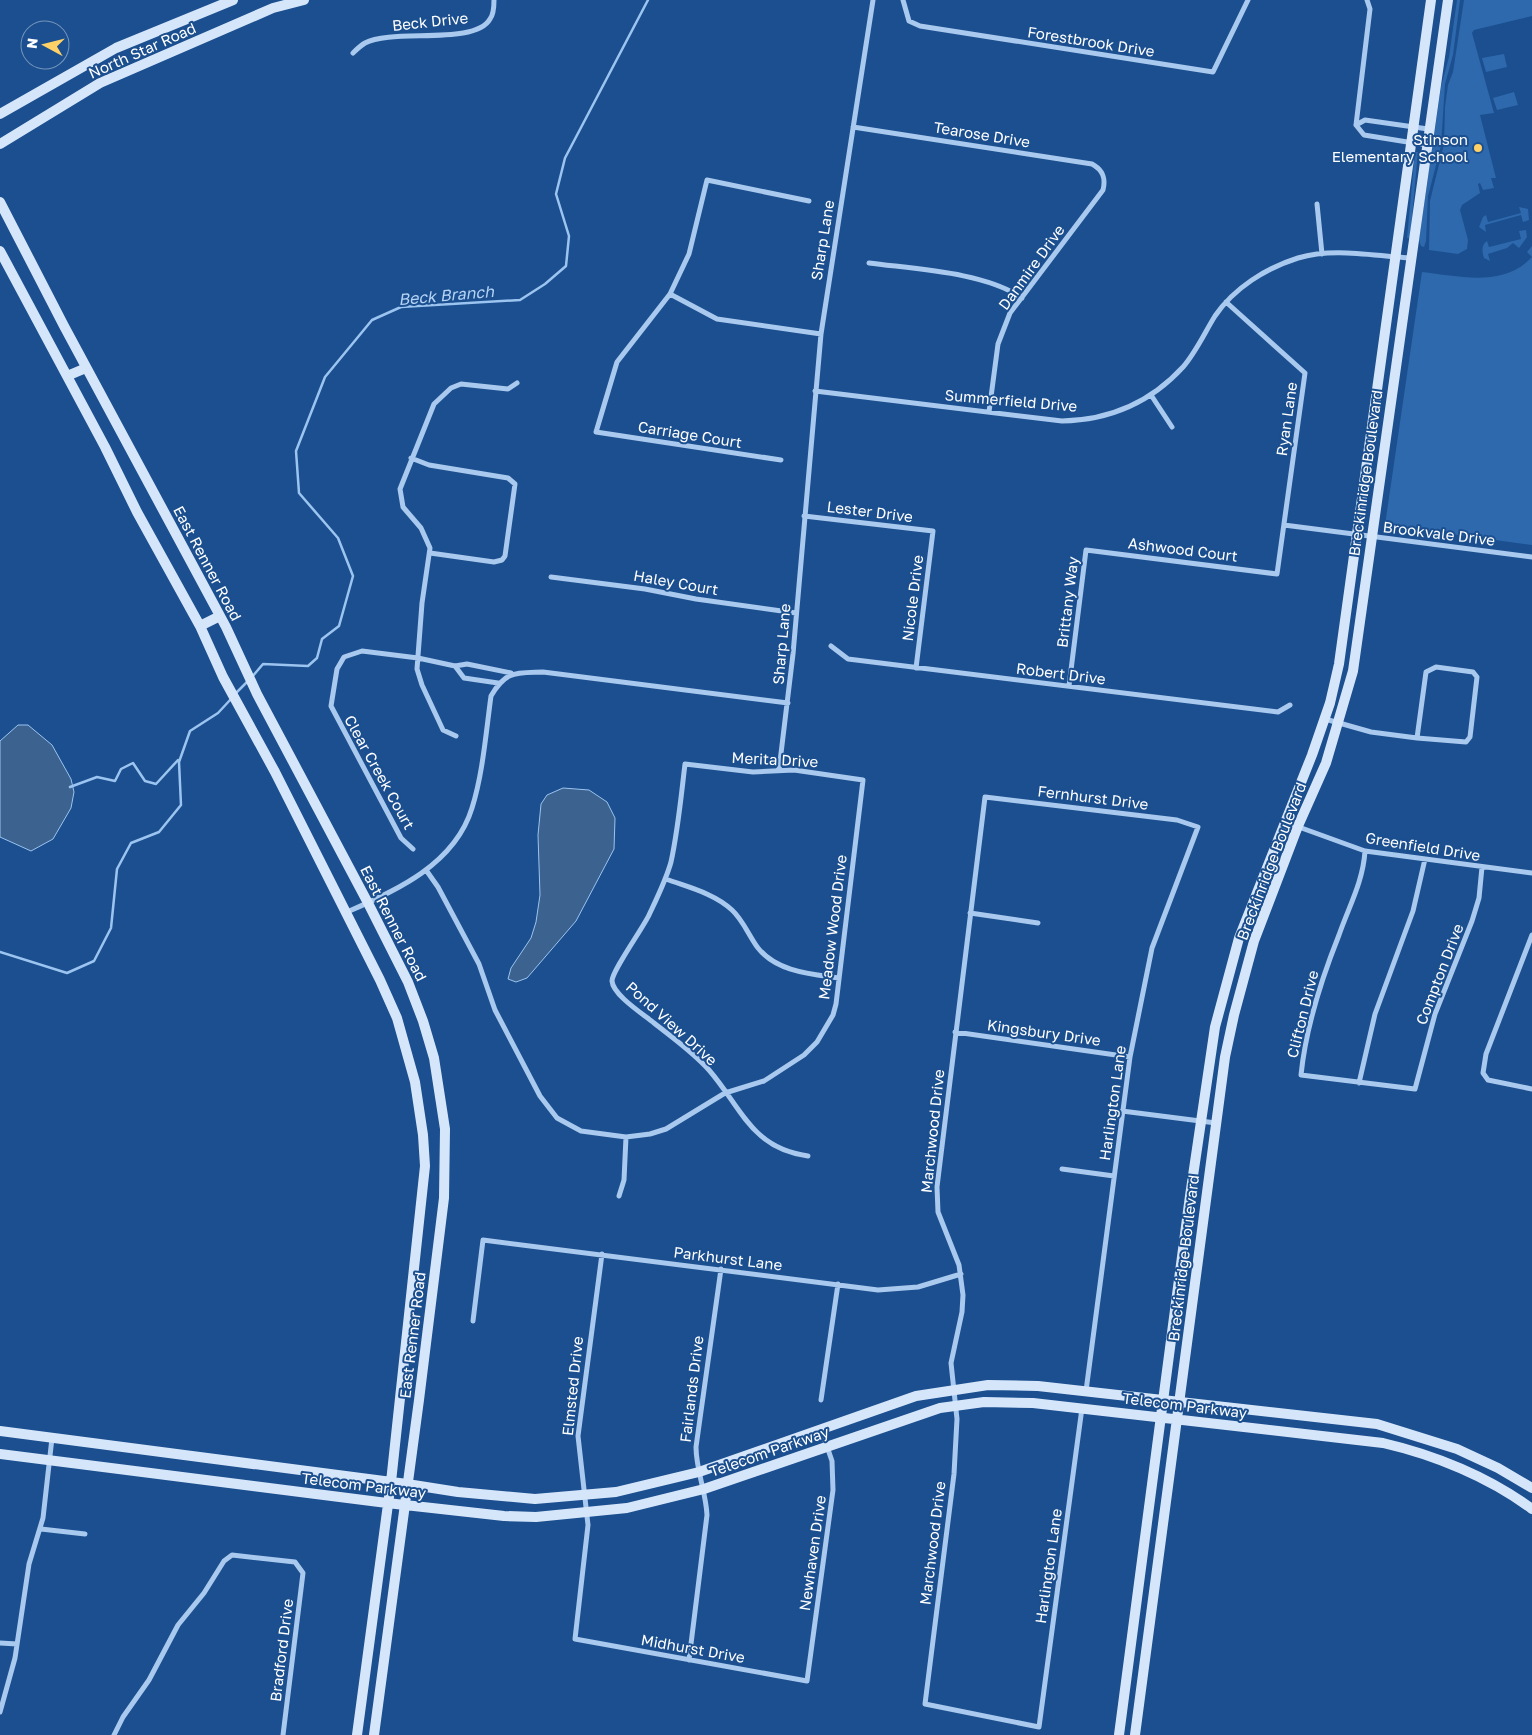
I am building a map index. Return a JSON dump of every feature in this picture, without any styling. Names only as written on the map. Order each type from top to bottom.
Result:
[{"type":"street","name":"North Star Road","points":[[0,114],[116,48],[233,0]]},
{"type":"street","name":"North Star Road","points":[[0,144],[100,84],[273,8],[304,0]]},
{"type":"street","name":"Beck Drive","points":[[353,53],[365,43],[378,39],[459,34],[472,31],[484,26],[490,19],[494,0]]},
{"type":"street","name":"Sharp Lane","points":[[455,666],[467,664],[511,673],[543,672],[788,703],[814,391],[821,334],[874,0]]},
{"type":"street","name":"Forestbrook Drive","points":[[902,0],[909,21],[920,26],[1213,72],[1248,0]]},
{"type":"street","points":[[1367,0],[1370,9],[1356,125],[1364,135],[1426,144]]},
{"type":"street","name":"Breckinridge Boulevard","points":[[1119,1735],[1200,1122],[1222,997],[1239,938],[1325,719],[1339,664],[1431,0]]},
{"type":"street","name":"Breckinridge Boulevard","points":[[1135,1735],[1216,1123],[1234,1015],[1254,942],[1298,826],[1326,763],[1353,671],[1428,129],[1448,0]]},
{"type":"street","points":[[1356,125],[1365,120],[1428,129]]},
{"type":"street","name":"Tearose Drive","points":[[853,127],[1092,164],[1104,174]]},
{"type":"street","name":"Danmire Drive","points":[[989,412],[998,344],[1007,321],[1103,190],[1104,174]]},
{"type":"street","points":[[809,201],[708,180],[689,254],[670,294],[717,320],[821,334]]},
{"type":"street","name":"East Renner Road","points":[[0,202],[86,368],[220,616],[257,694],[368,903],[408,982],[423,1021],[434,1058],[445,1129],[444,1198],[374,1735]]},
{"type":"street","points":[[1317,204],[1322,254]]},
{"type":"street","name":"East Renner Road","points":[[0,251],[67,376],[136,512],[200,626],[224,677],[347,912],[397,1018],[415,1082],[423,1135],[425,1166],[423,1194],[391,1482],[357,1735]]},
{"type":"street","name":"Summerfield Drive","points":[[814,391],[989,412],[1075,420],[1114,413],[1151,396],[1184,365],[1226,302],[1261,274],[1298,258],[1322,254],[1345,252],[1410,258]]},
{"type":"street","points":[[869,263],[987,280],[1012,291],[1022,298]]},
{"type":"street","name":"Carriage Court","points":[[670,294],[617,362],[596,432],[781,460]]},
{"type":"street","name":"Ryan Lane","points":[[1226,302],[1304,373],[1278,574]]},
{"type":"street","points":[[67,376],[86,368]]},
{"type":"street","points":[[456,736],[443,730],[422,685],[417,669],[422,603],[430,553],[426,535],[406,512],[400,495],[401,482],[434,404],[451,388],[461,384],[508,389],[517,383]]},
{"type":"street","points":[[1151,396],[1172,427]]},
{"type":"street","points":[[411,458],[429,465],[508,478],[513,481],[515,488],[505,556],[502,560],[494,562],[430,553]]},
{"type":"street","name":"Lester Drive","points":[[804,516],[933,532]]},
{"type":"street","name":"Brookvale Drive","points":[[1284,526],[1532,557]]},
{"type":"street","name":"Nicole Drive","points":[[916,668],[933,532]]},
{"type":"street","name":"Ashwood Court","points":[[1086,550],[1278,574]]},
{"type":"street","name":"Brittany Way","points":[[1069,686],[1086,550]]},
{"type":"street","name":"Haley Court","points":[[551,577],[645,589],[696,599],[796,613]]},
{"type":"street","points":[[200,626],[220,616]]},
{"type":"street","name":"Robert Drive","points":[[831,646],[848,659],[916,668],[1278,712],[1290,705]]},
{"type":"street","name":"Clear Creek Court","points":[[413,849],[401,838],[331,706],[337,669],[344,657],[354,652],[362,651],[418,658]]},
{"type":"street","points":[[418,658],[455,666],[464,678],[498,683]]},
{"type":"street","points":[[1325,719],[1371,732],[1416,738],[1466,742],[1470,737],[1478,682],[1473,672],[1436,667],[1426,672],[1416,738]]},
{"type":"street","points":[[347,912],[416,878],[449,848],[472,809],[491,696],[498,683],[511,673]]},
{"type":"street","points":[[779,770],[788,703]]},
{"type":"street","name":"Merita Drive","points":[[666,878],[675,838],[685,764],[753,772],[779,770],[863,780]]},
{"type":"street","name":"Meadow Wood Drive","points":[[426,870],[438,887],[479,964],[494,1010],[548,1108],[568,1125],[582,1131],[626,1137],[650,1134],[666,1129],[725,1093],[764,1081],[804,1055],[817,1042],[833,1016],[863,780]]},
{"type":"street","name":"Fernhurst Drive","points":[[985,797],[1177,820],[1198,827]]},
{"type":"street","name":"Marchwood Drive","points":[[985,797],[939,1158],[937,1197],[944,1232],[961,1274],[962,1312],[953,1349],[952,1389],[957,1435],[954,1474],[924,1704],[1039,1727]]},
{"type":"street","name":"Greenfield Drive","points":[[1285,822],[1365,851],[1532,873]]},
{"type":"street","name":"Harlington Lane","points":[[1086,1391],[1130,1057],[1152,948],[1198,827]]},
{"type":"street","name":"Clifton Drive","points":[[1365,851],[1359,884],[1315,1001],[1306,1037],[1301,1075],[1415,1089]]},
{"type":"street","points":[[1359,1083],[1375,1014],[1419,892],[1425,859]]},
{"type":"street","name":"Compton Drive","points":[[1415,1089],[1435,1014],[1472,921],[1479,898],[1482,867]]},
{"type":"street","points":[[666,878],[707,894],[732,910],[759,949],[779,963],[801,973],[839,978]]},
{"type":"street","name":"Pond View Drive","points":[[666,878],[646,921],[613,974],[614,988],[628,1003],[691,1052],[709,1070],[747,1124],[758,1135],[785,1151],[808,1156]]},
{"type":"street","points":[[970,913],[1038,923]]},
{"type":"street","points":[[1532,935],[1486,1054],[1482,1073],[1488,1080],[1532,1089]]},
{"type":"street","name":"Kingsbury Drive","points":[[955,1032],[1130,1057]]},
{"type":"street","points":[[1122,1111],[1216,1123]]},
{"type":"street","points":[[619,1196],[624,1180],[626,1137]]},
{"type":"street","points":[[1062,1168],[1114,1176]]},
{"type":"street","name":"Parkhurst Lane","points":[[473,1322],[483,1240],[878,1290],[901,1289],[940,1281],[961,1274]]},
{"type":"street","name":"Elmsted Drive","points":[[575,1639],[588,1513],[578,1436],[602,1254]]},
{"type":"street","name":"Fairlands Drive","points":[[689,1660],[706,1524],[706,1500],[699,1472],[696,1447],[698,1419],[721,1269]]},
{"type":"street","points":[[822,1400],[838,1284]]},
{"type":"street","name":"Telecom Parkway","points":[[0,1431],[458,1492],[528,1499],[585,1496],[638,1488],[699,1472],[902,1401],[952,1389],[988,1385],[1038,1386],[1179,1400],[1377,1424],[1457,1449],[1498,1468],[1532,1488]]},
{"type":"street","name":"Telecom Parkway","points":[[0,1454],[404,1505],[504,1516],[536,1517],[627,1508],[704,1490],[928,1411],[955,1405],[984,1402],[1033,1403],[1369,1441],[1400,1447],[1471,1473],[1532,1509]]},
{"type":"street","name":"Harlington Lane","points":[[1039,1727],[1082,1408]]},
{"type":"street","name":"Newhaven Drive","points":[[807,1681],[833,1490],[832,1461],[821,1430]]},
{"type":"street","points":[[1400,1447],[1403,1431]]},
{"type":"street","points":[[0,1712],[10,1680],[29,1564],[41,1529],[52,1438]]},
{"type":"street","points":[[41,1529],[85,1534]]},
{"type":"street","name":"Bradford Drive","points":[[114,1735],[123,1717],[149,1680],[178,1625],[204,1593],[224,1561],[232,1555],[295,1562],[301,1568],[303,1577],[282,1735]]},
{"type":"street","points":[[1134,1623],[1149,1625]]},
{"type":"street","name":"Midhurst Drive","points":[[575,1639],[807,1681]]},
{"type":"street","points":[[0,1643],[17,1644]]},
{"type":"shaded area","points":[[1457,0],[1460,0],[1453,55],[1445,84],[1441,146],[1428,196],[1426,241],[1424,247],[1421,246],[1419,240],[1441,87],[1449,57]]},
{"type":"shaded area","points":[[1464,0],[1532,0],[1532,16],[1474,30],[1472,33],[1494,113],[1480,115],[1496,178],[1491,178],[1494,188],[1483,190],[1480,183],[1478,184],[1480,193],[1462,205],[1460,210],[1468,240],[1467,249],[1458,254],[1429,250],[1430,201],[1444,144],[1445,107],[1448,85],[1453,72]]},
{"type":"shaded area","points":[[1504,54],[1507,67],[1486,72],[1482,58]]},
{"type":"shaded area","points":[[1514,92],[1518,105],[1497,110],[1493,98]]},
{"type":"shaded area","points":[[1415,152],[1418,152],[1410,238],[1407,238]]},
{"type":"shaded area","points":[[1519,207],[1528,209],[1529,220],[1523,222],[1521,215],[1485,225],[1486,232],[1479,227],[1483,217],[1486,215],[1488,222],[1521,213]]},
{"type":"shaded area","points":[[1526,230],[1527,237],[1519,248],[1513,243],[1507,248],[1488,254],[1490,261],[1484,258],[1482,251],[1487,241],[1489,247],[1521,239],[1519,231]]},
{"type":"shaded area","points":[[1532,246],[1532,257],[1527,252]]},
{"type":"shaded area","points":[[1532,257],[1532,545],[1385,525],[1422,272],[1480,278],[1508,273],[1520,267]]},
{"type":"shaded area","points":[[18,725],[28,725],[52,745],[71,779],[74,792],[71,808],[53,839],[31,851],[0,837],[0,741]]},
{"type":"shaded area","points":[[563,788],[589,790],[607,802],[615,818],[614,849],[576,921],[527,978],[516,982],[508,979],[511,968],[531,938],[536,922],[540,895],[538,835],[541,804],[547,795]]},
{"type":"waterway","name":"Beck Branch","points":[[252,677],[263,664],[308,666],[317,658],[322,639],[339,626],[353,576],[338,538],[299,493],[296,451],[325,377],[372,320],[401,307],[520,300],[545,284],[566,266],[569,236],[556,194],[565,158],[648,0]]},
{"type":"waterway","name":"Beck Branch","points":[[236,693],[248,681]]},
{"type":"waterway","name":"Beck Branch","points":[[0,952],[67,973],[94,961],[111,928],[117,869],[131,843],[159,832],[181,805],[179,762],[190,731],[218,713],[231,699]]},
{"type":"waterway","points":[[70,787],[97,777],[115,781],[121,769],[133,763],[145,781],[156,784],[178,760]]},
{"type":"place","name":"Stinson Elementary School","points":[[1478,148]]}]
